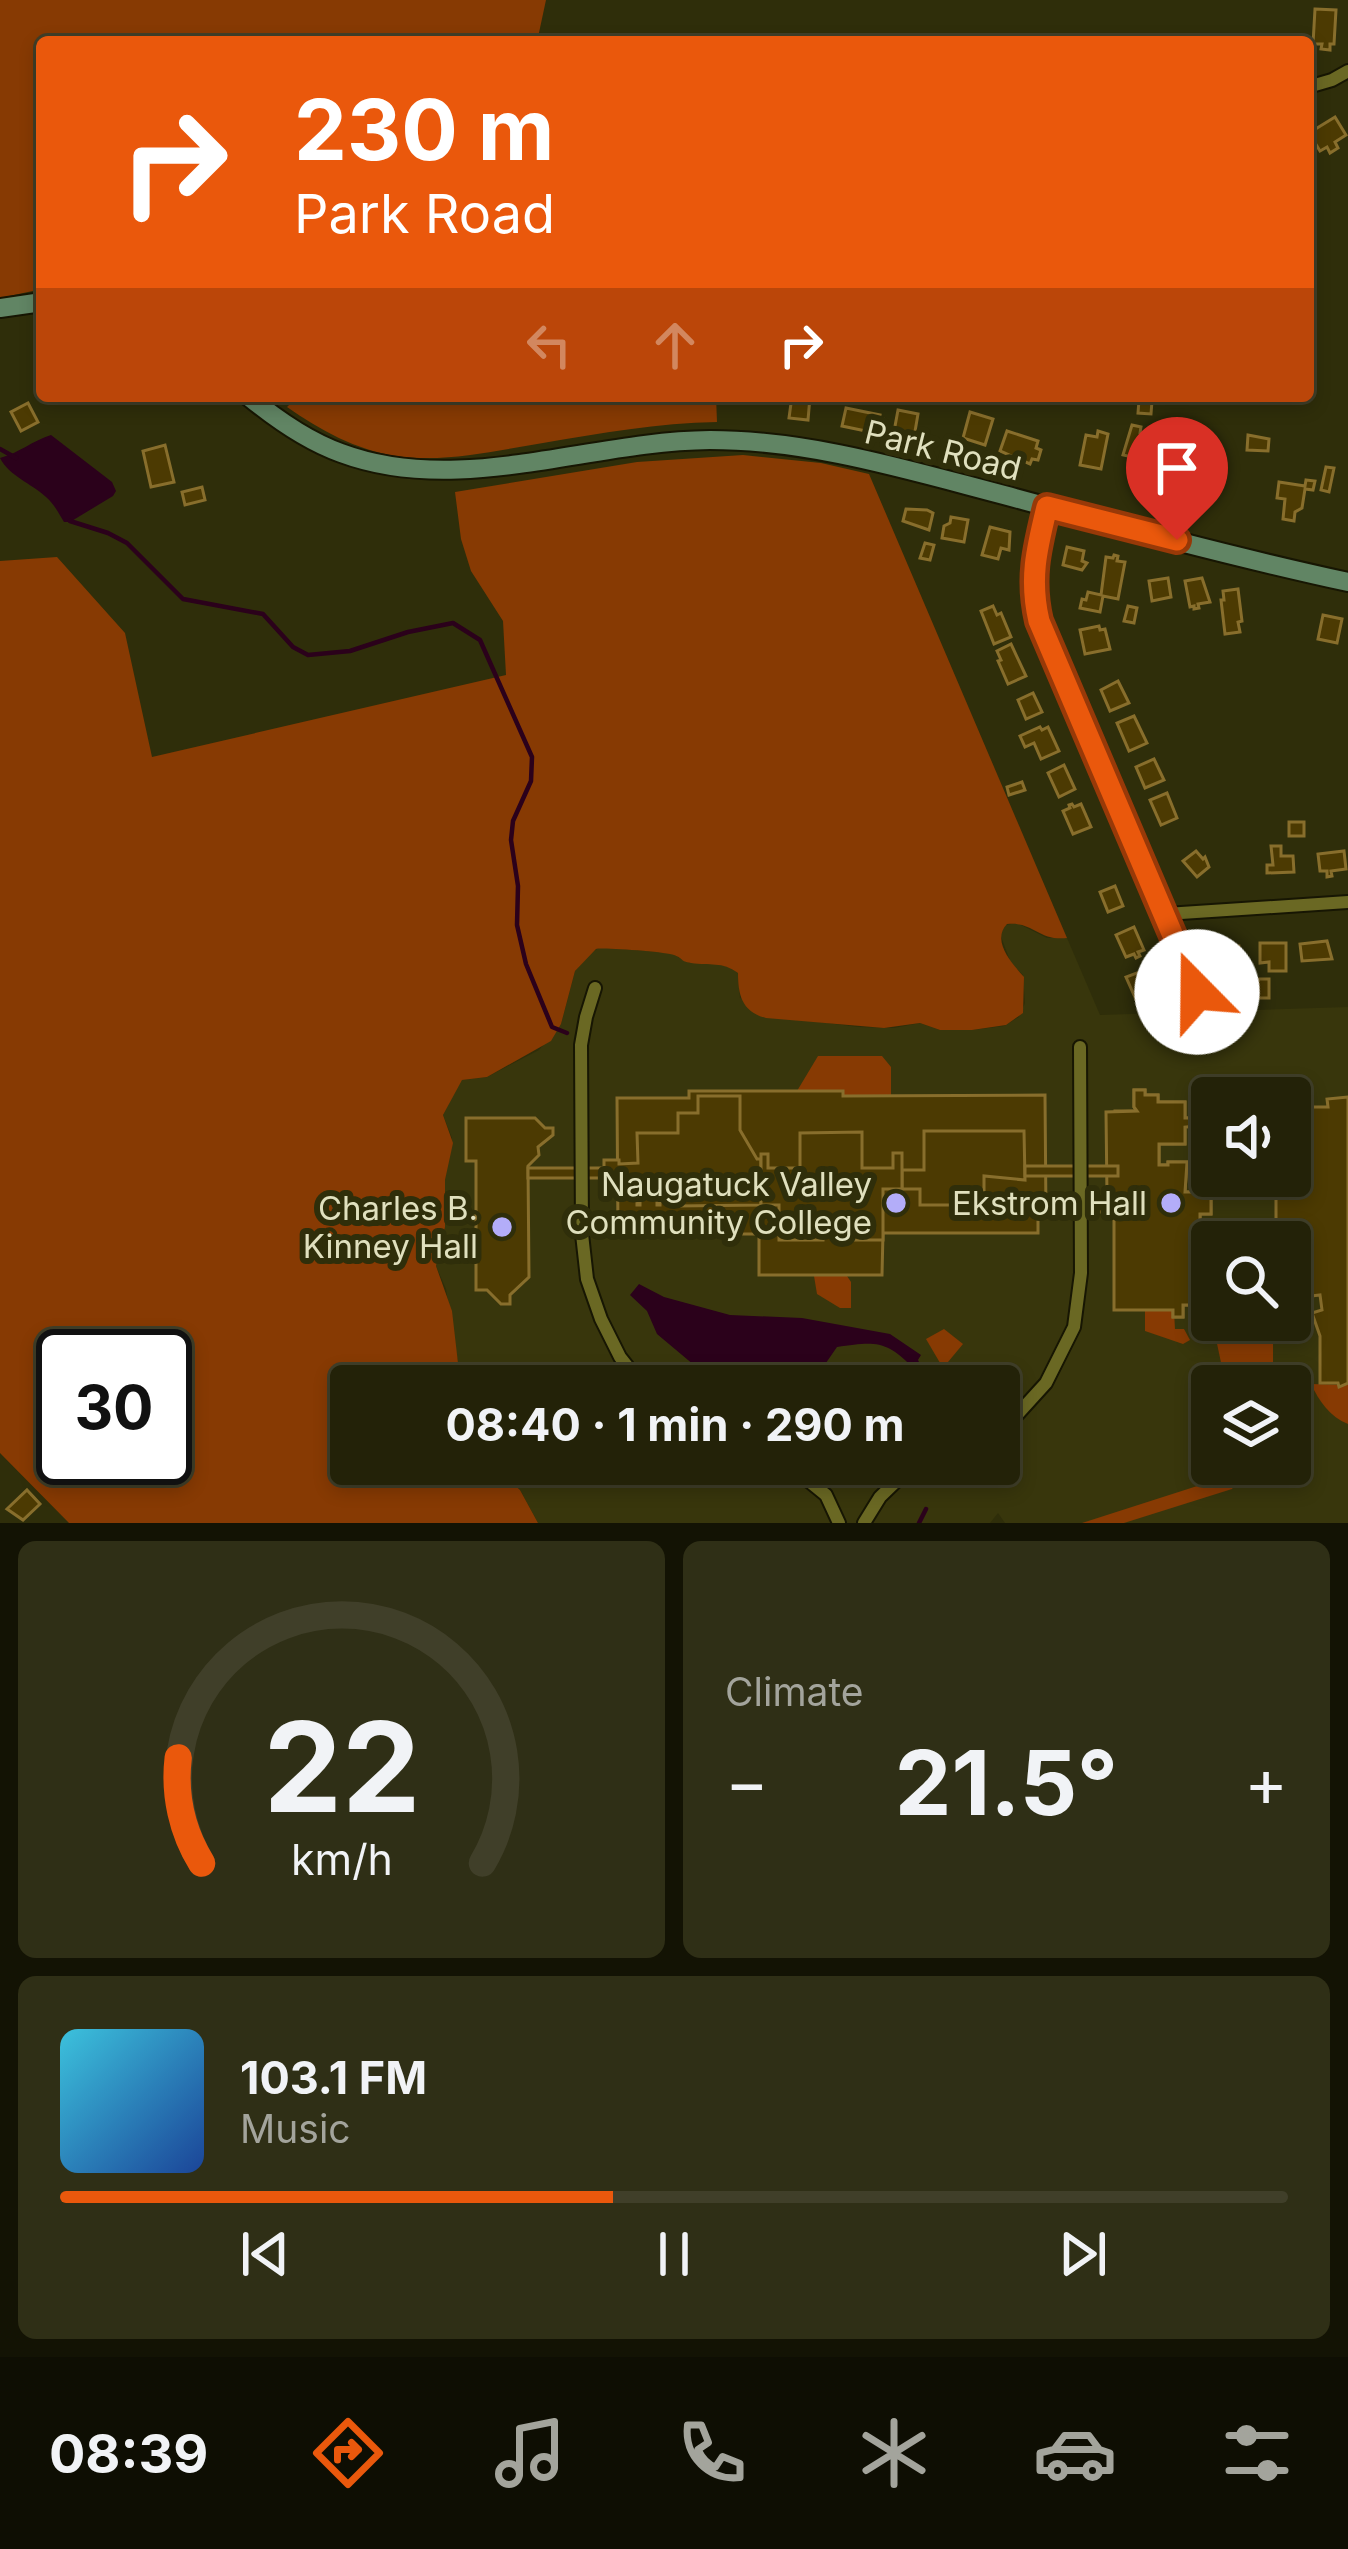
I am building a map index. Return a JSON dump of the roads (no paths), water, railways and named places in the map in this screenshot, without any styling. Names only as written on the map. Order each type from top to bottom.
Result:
[{"type":"main road","points":[[0,308],[36,303]]},
{"type":"main road","name":"Park Road","points":[[256,402],[313,441],[396,468],[494,468],[664,442],[749,442],[883,463],[1348,582]]},
{"type":"street","points":[[1314,85],[1348,71]]},
{"type":"street","points":[[1047,507],[1034,563],[1039,621],[1197,992]]},
{"type":"street","points":[[1166,914],[1348,902]]},
{"type":"street","points":[[595,988],[581,1045],[582,1234],[587,1279],[626,1365]]},
{"type":"street","points":[[1020,1411],[1046,1383],[1075,1327],[1081,1273],[1080,1046]]},
{"type":"street","points":[[814,1485],[826,1495],[839,1523]]},
{"type":"street","points":[[864,1523],[893,1485]]},
{"type":"waterway","points":[[0,449],[16,458]]},
{"type":"waterway","points":[[70,521],[127,543],[183,599],[263,614],[293,647],[308,655],[350,651],[453,623],[480,640],[532,757],[531,781],[513,821],[511,840],[518,886],[517,925],[526,964],[552,1027],[567,1033]]},
{"type":"waterway","points":[[916,1361],[918,1365]]},
{"type":"waterway","points":[[919,1523],[926,1509]]},
{"type":"place","name":"Naugatuck Valley Community College","points":[[896,1203]]},
{"type":"place","name":"Ekstrom Hall","points":[[1171,1203]]},
{"type":"place","name":"Charles B. Kinney Hall","points":[[502,1227]]}]
